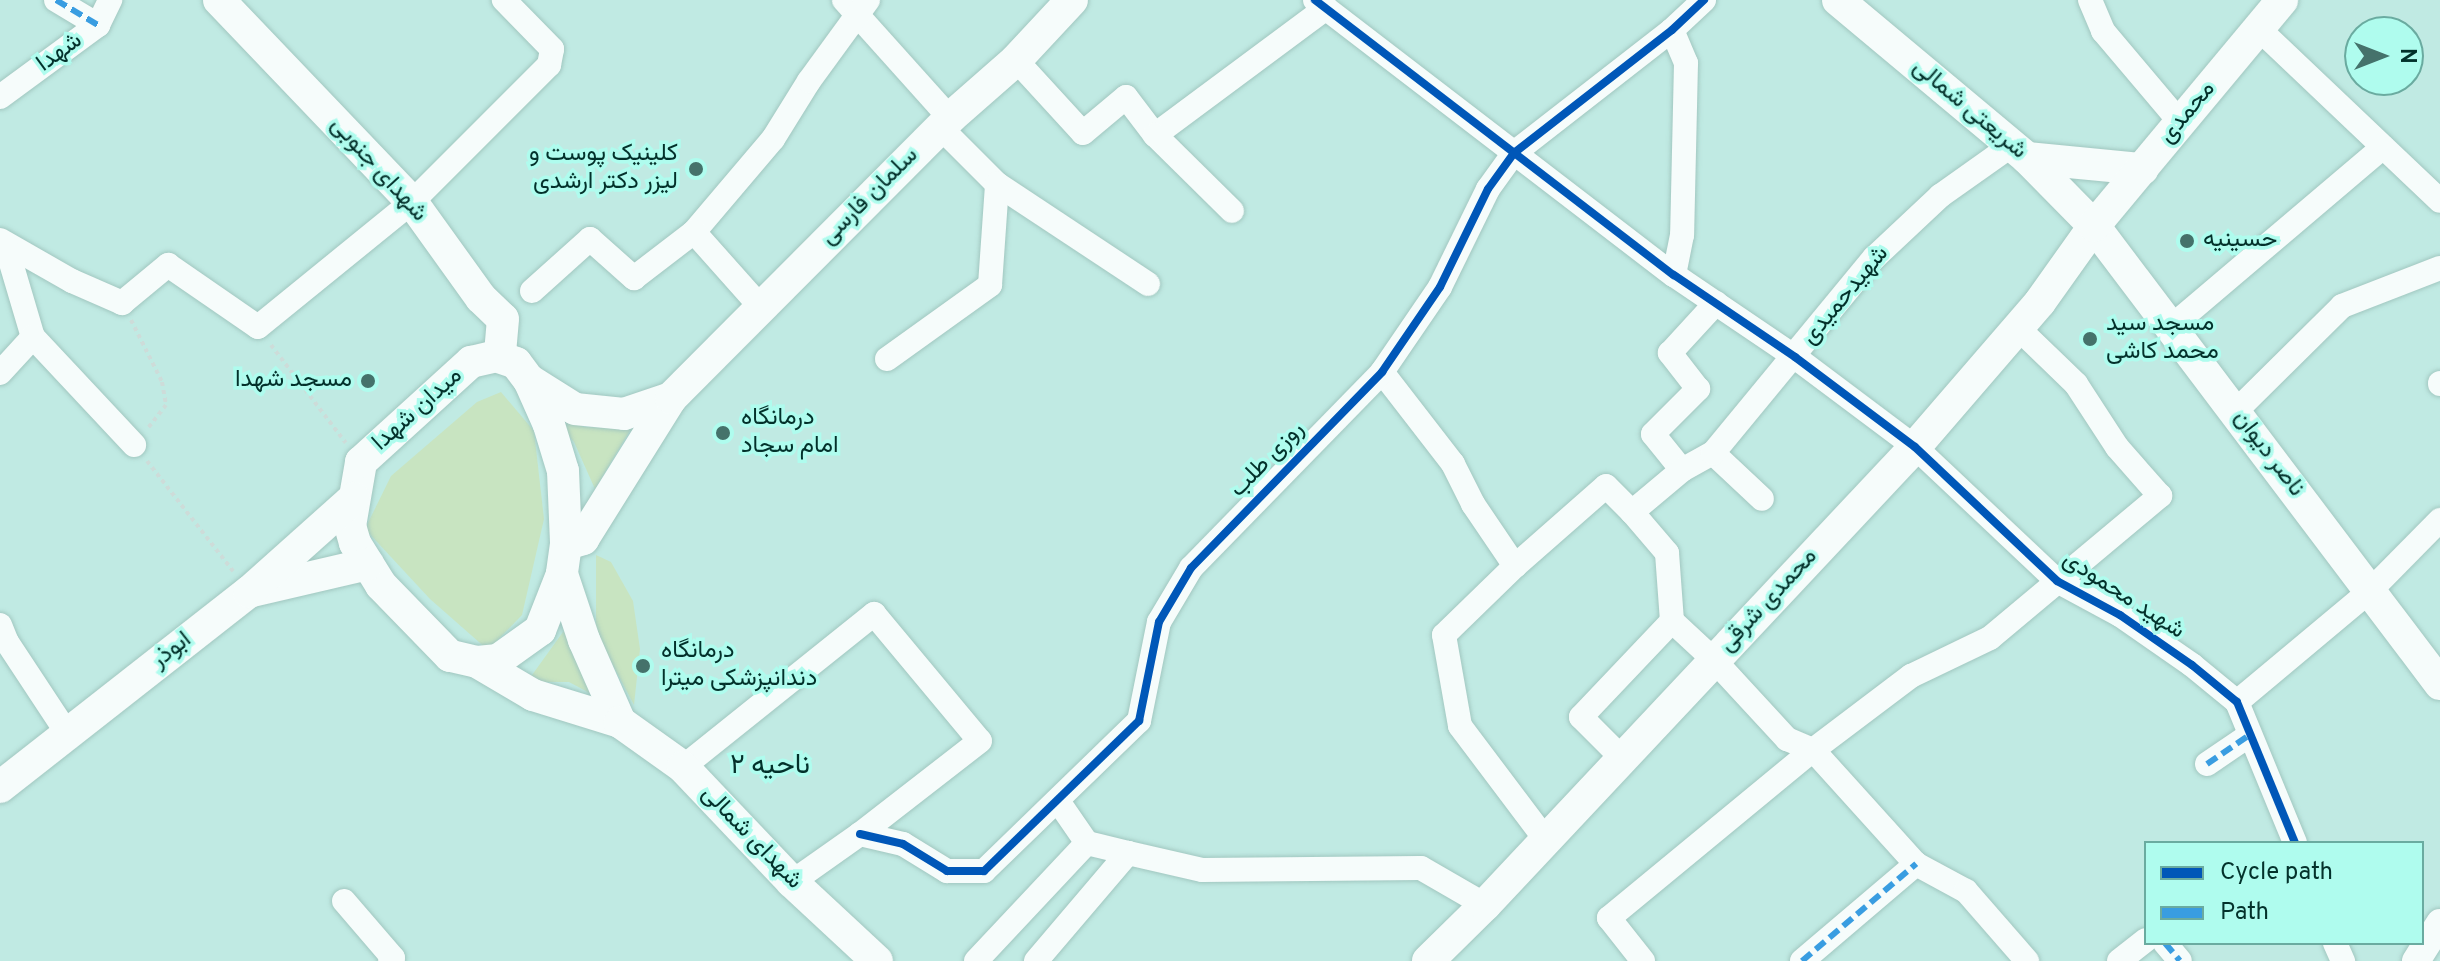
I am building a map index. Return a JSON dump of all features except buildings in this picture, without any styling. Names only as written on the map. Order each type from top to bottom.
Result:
[{"type":"main road","name":"شهدای جنوبی","points":[[219,0],[412,202],[481,298],[503,319],[500,351],[496,356]]},
{"type":"main road","name":"سلمان فارسی","points":[[564,559],[583,539],[671,398],[945,122],[1016,60],[1072,0]]},
{"type":"main road","name":"شریعتی شمالی","points":[[1838,0],[2019,151],[2094,226]]},
{"type":"main road","name":"محمدی","points":[[2094,226],[2282,0]]},
{"type":"main road","points":[[2019,151],[2142,169]]},
{"type":"main road","name":"ناصر دیوان","points":[[2094,226],[2372,589],[2440,684]]},
{"type":"main road","name":"محمدی شرقی","points":[[1428,961],[1485,905],[1915,447],[2016,326],[2040,302],[2094,226]]},
{"type":"main road","points":[[496,356],[516,363],[529,380],[549,425],[563,471],[564,559],[584,640],[620,722]]},
{"type":"main road","name":"میدان شهدا","points":[[496,356],[471,362],[361,462],[350,526],[381,585],[450,656],[477,662],[533,695],[620,722]]},
{"type":"main road","name":"سلمان فارسی","points":[[529,380],[575,409],[624,414],[671,398]]},
{"type":"main road","points":[[249,592],[354,498]]},
{"type":"main road","points":[[477,662],[498,660],[540,630],[564,559]]},
{"type":"main road","name":"ابوذر","points":[[0,787],[249,592],[368,564]]},
{"type":"main road","name":"شهدای شمالی","points":[[620,722],[683,767],[792,882],[877,961]]},
{"type":"street","points":[[56,0],[98,25]]},
{"type":"street","name":"شهدا","points":[[0,97],[98,25],[110,0]]},
{"type":"street","points":[[3,243],[122,303],[168,265],[258,327],[412,202],[549,65],[552,49],[504,0]]},
{"type":"street","name":"روزی طلب","points":[[860,834],[903,844],[947,871],[984,871],[1139,721],[1159,622],[1191,568],[1382,372],[1440,287],[1488,189],[1514,153],[1672,30],[1704,0]]},
{"type":"street","points":[[2090,0],[2103,31],[2179,121]]},
{"type":"street","points":[[1155,135],[1320,4]]},
{"type":"street","name":"شهید محمودی","points":[[1320,4],[1674,275],[1795,357],[1915,447],[2057,581],[2120,615],[2192,665],[2237,702]]},
{"type":"street","points":[[532,291],[590,239],[634,278],[694,232],[773,139],[856,5],[945,122],[997,184],[1148,284]]},
{"type":"street","points":[[1672,30],[1686,63],[1682,235],[1674,275]]},
{"type":"street","points":[[2260,30],[2440,201]]},
{"type":"street","points":[[1016,60],[1083,133],[1126,97],[1155,135],[1232,211]]},
{"type":"street","points":[[2171,327],[2383,147]]},
{"type":"street","name":"شهیدحمیدی","points":[[1632,512],[1682,470],[1713,453],[1874,258],[1940,196],[2019,151]]},
{"type":"street","points":[[887,359],[990,285],[997,184]]},
{"type":"street","points":[[694,232],[760,306]]},
{"type":"street","points":[[3,243],[33,337],[134,445]]},
{"type":"street","points":[[2236,411],[2342,306],[2440,268]]},
{"type":"street","points":[[1682,470],[1653,434],[1698,389],[1670,353],[1716,303]]},
{"type":"street","points":[[1643,961],[1609,918],[1813,750],[1911,676],[1990,638],[2160,496],[2117,447],[2076,384],[2016,326]]},
{"type":"street","points":[[0,373],[33,337]]},
{"type":"street","points":[[1382,372],[1453,464],[1473,504],[1515,566]]},
{"type":"street","points":[[1713,453],[1762,499]]},
{"type":"street","points":[[1546,840],[1460,726],[1444,635],[1515,566],[1606,486],[1667,553],[1672,621],[1714,660],[1787,739],[1813,750],[1916,864],[1966,891],[2027,961]]},
{"type":"street","points":[[2286,839],[2237,702],[2372,589],[2440,520]]},
{"type":"street","points":[[683,767],[874,614],[980,741],[792,882]]},
{"type":"street","points":[[1622,758],[1581,717],[1672,621]]},
{"type":"street","points":[[2,638],[67,733]]},
{"type":"street","points":[[2207,764],[2248,736]]},
{"type":"street","points":[[1058,801],[1087,843],[1128,853],[1202,870],[1421,868],[1485,905]]},
{"type":"street","points":[[976,961],[1087,843]]},
{"type":"street","points":[[1036,961],[1128,853]]},
{"type":"street","points":[[1802,961],[1916,864]]},
{"type":"street","points":[[344,901],[393,958],[390,961]]},
{"type":"street","points":[[2416,961],[2440,923]]},
{"type":"street","points":[[2119,961],[2144,942]]},
{"type":"street","points":[[2167,945],[2180,961]]},
{"type":"path","points":[[122,303],[162,382],[166,405],[134,445],[249,592]]},
{"type":"path","points":[[258,327],[361,462]]},
{"type":"green space","points":[[501,392],[534,431],[544,519],[522,615],[488,650],[430,599],[365,529],[391,476],[477,402]]},
{"type":"green space","points":[[550,414],[584,427],[613,428],[635,422],[595,489],[574,442]]},
{"type":"green space","points":[[596,555],[611,562],[633,601],[640,649],[634,705],[596,633]]},
{"type":"green space","points":[[568,625],[599,698],[569,682],[527,682]]},
{"type":"marked path","points":[[56,0],[98,25]]},
{"type":"marked path","points":[[2207,764],[2248,736]]},
{"type":"marked path","points":[[1802,961],[1916,864]]},
{"type":"marked path","points":[[2167,945],[2180,961]]},
{"type":"cycle path","points":[[1315,0],[1674,275],[1795,357],[1915,447],[2057,581],[2120,615],[2192,665],[2237,702],[2294,841]]},
{"type":"cycle path","points":[[860,834],[903,844],[947,871],[984,871],[1139,721],[1159,622],[1191,568],[1382,372],[1440,287],[1488,189],[1514,153],[1672,30],[1704,0]]},
{"type":"place","name":"کلینیک پوست و لیزر دکتر ارشدی","points":[[696,169]]},
{"type":"place","name":"حسینیه","points":[[2187,241]]},
{"type":"place","name":"مسجد سید محمد کاشی","points":[[2090,339]]},
{"type":"place","name":"مسجد شهدا","points":[[368,381]]},
{"type":"place","name":"درمانگاه امام سجاد","points":[[723,433]]},
{"type":"place","name":"درمانگاه دندانپزشکی میترا","points":[[643,666]]},
{"type":"district","name":"ناحیه ۲","points":[[770,766]]}]
